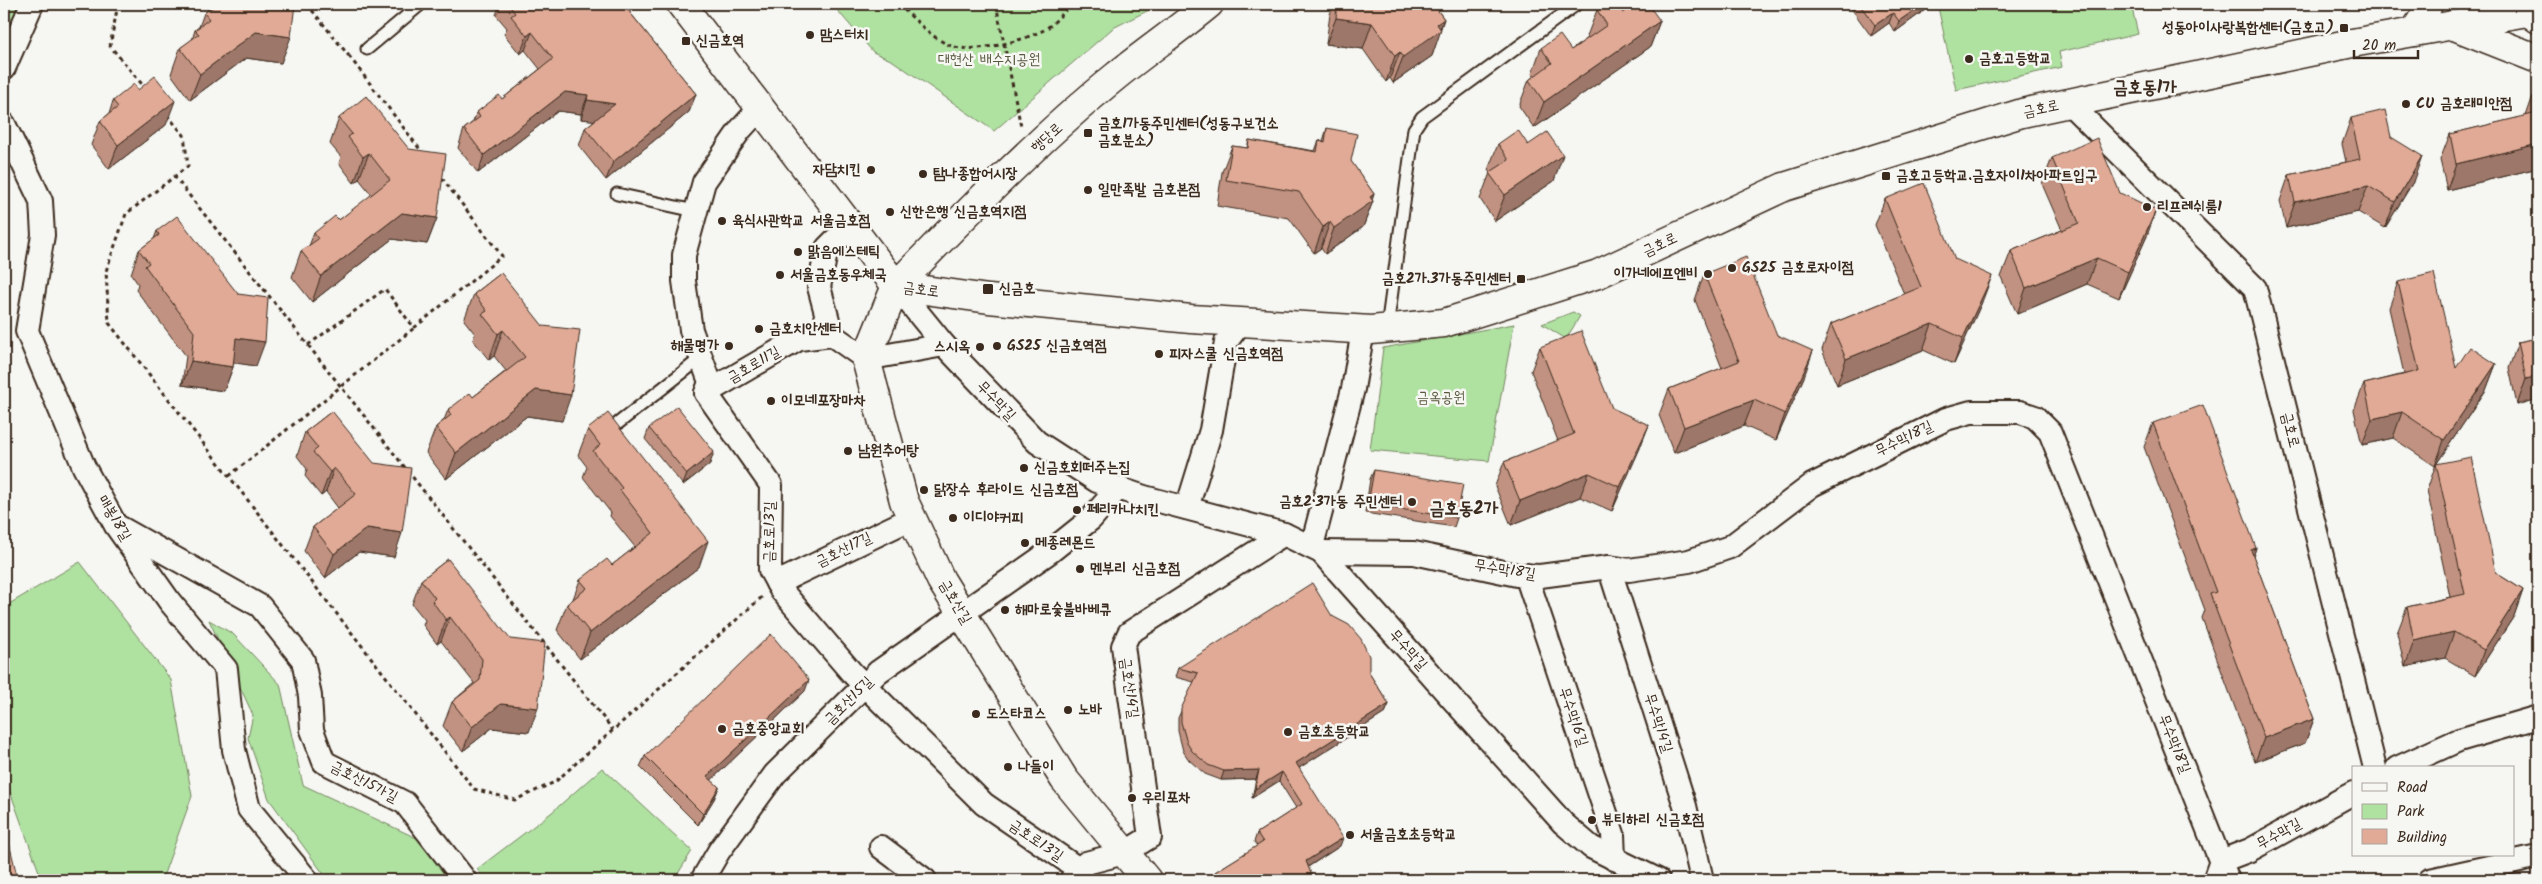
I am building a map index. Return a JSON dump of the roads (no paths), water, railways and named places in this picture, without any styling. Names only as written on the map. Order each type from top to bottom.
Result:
[{"type":"street","points":[[4,68],[32,4]]},
{"type":"street","name":"금호로","points":[[681,4],[762,107],[896,286],[998,300],[1241,322],[1375,329],[1444,323],[1598,274],[1784,187],[2022,113],[2529,10]]},
{"type":"street","name":"행당로","points":[[896,286],[962,218],[1029,154],[1116,76],[1175,33],[1209,4]]},
{"type":"street","points":[[2414,32],[2424,17],[2428,4]]},
{"type":"street","points":[[2452,26],[2538,59]]},
{"type":"street","name":"금호로","points":[[2069,103],[2254,288],[2374,766]]},
{"type":"street","points":[[706,392],[710,382],[691,330],[684,281],[684,254],[704,182],[740,130],[762,107]]},
{"type":"street","name":"매봉18길","points":[[4,124],[41,201],[43,235],[27,331],[84,467],[116,526],[170,602],[226,669],[234,750],[249,809],[307,880]]},
{"type":"street","points":[[853,229],[835,240],[827,248],[819,288],[832,335],[866,359],[944,345]]},
{"type":"street","points":[[866,359],[896,286]]},
{"type":"street","name":"무수막길","points":[[896,286],[944,345],[1037,442],[1097,481],[1284,534],[1316,550],[1563,823],[1591,847],[1658,880]]},
{"type":"street","points":[[1187,508],[1210,430],[1226,342],[1241,322]]},
{"type":"street","points":[[1316,550],[1353,389],[1375,329]]},
{"type":"street","name":"금호로11길","points":[[706,392],[799,339],[832,335]]},
{"type":"street","name":"금호산길","points":[[866,359],[904,501],[941,580],[1064,779],[1147,880]]},
{"type":"street","name":"금호로13길","points":[[706,392],[771,485],[770,570],[781,590],[864,685],[984,804],[1075,875]]},
{"type":"street","name":"무수막18길","points":[[1316,550],[1414,554],[1540,576],[1609,567],[1629,570],[1681,562],[1730,547],[1812,485],[1946,419],[1971,412],[2020,412],[2035,417],[2050,432],[2221,874]]},
{"type":"street","points":[[961,612],[1051,550],[1091,519],[1118,488]]},
{"type":"street","name":"금호산17길","points":[[777,583],[912,518]]},
{"type":"street","name":"금호산15가길","points":[[116,526],[260,606],[303,660],[310,696],[312,730],[324,762],[405,803],[465,880]]},
{"type":"street","name":"금호산14길","points":[[1124,853],[1150,837],[1124,646],[1129,633],[1284,534]]},
{"type":"street","name":"무수막14길","points":[[1609,567],[1685,806],[1702,880]]},
{"type":"street","name":"무수막16길","points":[[1526,575],[1613,834],[1614,859]]},
{"type":"street","name":"금호산15길","points":[[702,880],[719,851],[775,774],[878,672],[961,612]]},
{"type":"street","points":[[2401,766],[2459,740],[2538,718]]},
{"type":"street","name":"무수막길","points":[[2221,874],[2250,850],[2352,793]]},
{"type":"street","points":[[881,847],[925,880]]},
{"type":"street","points":[[1075,875],[1086,863],[1124,853]]},
{"type":"street","points":[[2430,880],[2538,856]]},
{"type":"lane","points":[[367,49],[421,4]]},
{"type":"lane","points":[[1375,329],[1414,129],[1422,117],[1577,4]]},
{"type":"lane","points":[[617,194],[695,211]]},
{"type":"lane","points":[[607,432],[701,358]]},
{"type":"place","name":"성동아이사랑복합센터(금호고)","points":[[2344,28]]},
{"type":"place","name":"맘스터치","points":[[810,35]]},
{"type":"place","name":"신금호역","points":[[686,41]]},
{"type":"place","name":"금호고등학교","points":[[1969,59]]},
{"type":"place","name":"CU 금호래미안점","points":[[2406,104]]},
{"type":"place","name":"금호1가동주민센터(성동구보건소 금호분소)","points":[[1088,133]]},
{"type":"place","name":"자담치킨","points":[[871,170]]},
{"type":"place","name":"탐나종합어시장","points":[[923,174]]},
{"type":"place","name":"금호고등학교.금호자이1차아파트입구","points":[[1886,176]]},
{"type":"place","name":"일만족발 금호본점","points":[[1088,190]]},
{"type":"place","name":"리프레쉬룸1","points":[[2147,207]]},
{"type":"place","name":"신한은행 신금호역지점","points":[[890,212]]},
{"type":"place","name":"육식사관학교 서울금호점","points":[[722,221]]},
{"type":"place","name":"맑음에스테틱","points":[[798,252]]},
{"type":"place","name":"GS25 금호로자이점","points":[[1732,268]]},
{"type":"place","name":"이가네에프엔비","points":[[1708,274]]},
{"type":"place","name":"서울금호동우체국","points":[[780,275]]},
{"type":"place","name":"금호2가.3가동주민센터","points":[[1521,279]]},
{"type":"place","name":"신금호","points":[[988,289]]},
{"type":"place","name":"금호치안센터","points":[[759,329]]},
{"type":"place","name":"해물명가","points":[[729,346]]},
{"type":"place","name":"GS25 신금호역점","points":[[997,346]]},
{"type":"place","name":"스시옥","points":[[980,347]]},
{"type":"place","name":"피자스쿨 신금호역점","points":[[1159,354]]},
{"type":"place","name":"이모네포장마차","points":[[771,401]]},
{"type":"place","name":"남원추어탕","points":[[848,451]]},
{"type":"place","name":"신금호회떠주는집","points":[[1024,468]]},
{"type":"place","name":"닭장수 후라이드 신금호점","points":[[924,490]]},
{"type":"place","name":"금호2·3가동 주민센터","points":[[1412,502]]},
{"type":"place","name":"페리카나치킨","points":[[1077,510]]},
{"type":"place","name":"이디야커피","points":[[953,518]]},
{"type":"place","name":"메종레몬드","points":[[1025,543]]},
{"type":"place","name":"멘부리 신금호점","points":[[1080,569]]},
{"type":"place","name":"해마로숯불바베큐","points":[[1005,610]]},
{"type":"place","name":"노바","points":[[1068,710]]},
{"type":"place","name":"도스타코스","points":[[976,714]]},
{"type":"place","name":"금호중앙교회","points":[[722,729]]},
{"type":"place","name":"금호초등학교","points":[[1288,732]]},
{"type":"place","name":"나들이","points":[[1008,767]]},
{"type":"place","name":"우리포차","points":[[1132,798]]},
{"type":"place","name":"뷰티하리 신금호점","points":[[1592,820]]},
{"type":"place","name":"서울금호초등학교","points":[[1350,835]]},
{"type":"district","name":"금호동1가","points":[[2145,88]]},
{"type":"district","name":"금호동2가","points":[[1464,509]]},
{"type":"park label","name":"대현산 배수지공원","points":[[989,60]]},
{"type":"park label","name":"금옥공원","points":[[1441,398]]}]
